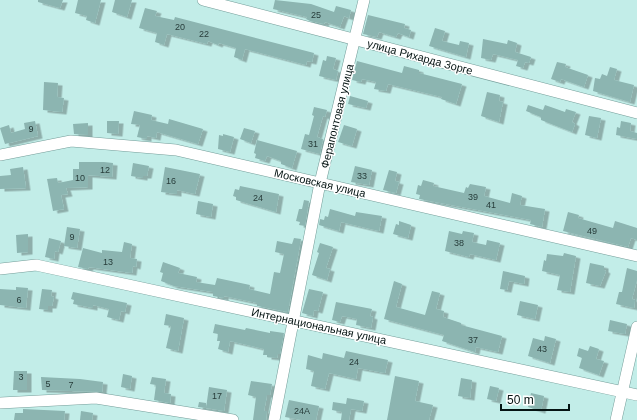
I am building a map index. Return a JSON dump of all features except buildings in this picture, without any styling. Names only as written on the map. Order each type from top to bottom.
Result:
[{"type":"street","name":"улица Рихарда Зорге","points":[[204,0],[637,113]]},
{"type":"street","name":"Ферапонтовая улица","points":[[274,420],[320,183],[364,0]]},
{"type":"street","name":"Московская улица","points":[[0,155],[71,141],[176,150],[637,256]]},
{"type":"street","name":"Интернациональная улица","points":[[0,268],[36,265],[637,395]]},
{"type":"street","points":[[616,420],[637,327]]},
{"type":"street","points":[[0,403],[96,398],[233,420]]}]
